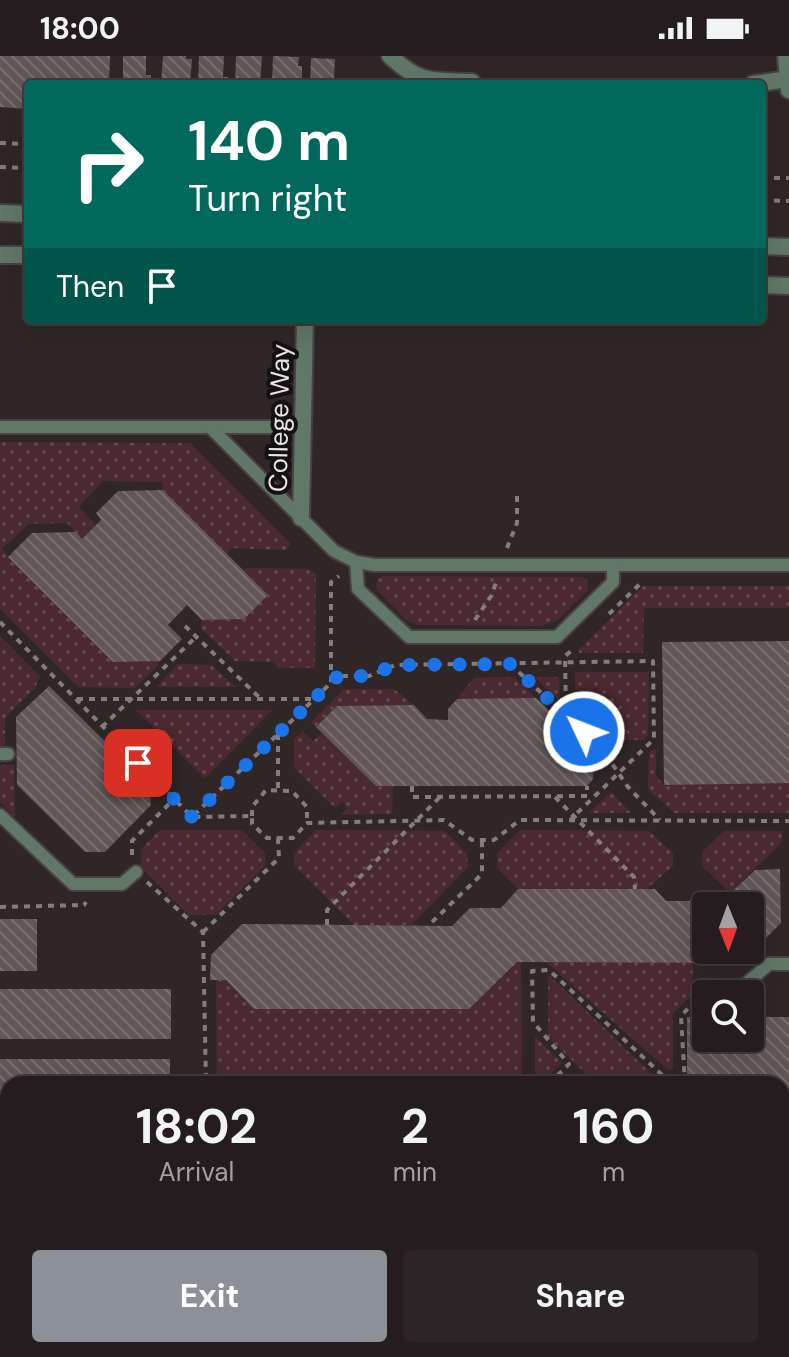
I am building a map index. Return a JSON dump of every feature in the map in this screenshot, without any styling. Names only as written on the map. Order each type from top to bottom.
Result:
[{"type":"street","points":[[390,56],[406,71],[424,80]]},
{"type":"street","points":[[786,56],[789,90]]},
{"type":"street","points":[[766,82],[789,79]]},
{"type":"street","points":[[0,213],[24,214]]},
{"type":"street","points":[[766,246],[789,247]]},
{"type":"street","points":[[0,255],[24,255]]},
{"type":"street","points":[[766,285],[789,286]]},
{"type":"street","name":"College Way","points":[[301,518],[305,324]]},
{"type":"lane","points":[[0,427],[303,427]]},
{"type":"lane","points":[[210,427],[334,551],[356,562],[375,565],[789,565]]},
{"type":"lane","points":[[356,562],[358,589],[409,637],[557,637],[613,582],[613,565]]},
{"type":"lane","points":[[0,815],[73,884],[122,884],[136,872]]},
{"type":"lane","points":[[750,980],[769,964],[789,964]]},
{"type":"path","points":[[0,143],[24,144]]},
{"type":"path","points":[[0,167],[24,168]]},
{"type":"path","points":[[766,178],[789,178]]},
{"type":"path","points":[[766,200],[789,201]]},
{"type":"path","points":[[331,682],[331,582],[356,562]]},
{"type":"path","points":[[609,613],[643,581]]},
{"type":"path","points":[[0,622],[192,817],[252,816]]},
{"type":"path","points":[[185,626],[261,699]]},
{"type":"path","points":[[102,727],[196,637]]},
{"type":"path","points":[[566,715],[565,656],[576,645]]},
{"type":"path","points":[[192,817],[338,676],[369,676],[395,665],[653,661],[654,739],[570,820]]},
{"type":"path","points":[[510,664],[602,749],[628,787],[660,820]]},
{"type":"path","points":[[76,699],[314,699]]},
{"type":"path","points":[[278,734],[278,790]]},
{"type":"path","points":[[412,786],[412,797],[555,797],[587,796],[587,786]]},
{"type":"path","points":[[266,790],[292,791],[307,807],[307,823],[293,838],[267,838],[252,824],[252,816],[252,807],[266,790]]},
{"type":"path","points":[[327,925],[327,910],[440,797]]},
{"type":"path","points":[[555,797],[634,877],[635,889]]},
{"type":"path","points":[[174,799],[132,841],[132,869],[203,932]]},
{"type":"path","points":[[307,823],[444,820],[472,840],[494,840],[520,820],[789,821]]},
{"type":"path","points":[[206,1076],[203,932],[279,858],[278,838]]},
{"type":"path","points":[[432,922],[482,874],[482,840]]},
{"type":"path","points":[[0,907],[84,905],[98,884]]},
{"type":"path","points":[[557,1076],[569,1064],[533,1022],[532,971],[549,970],[663,1076]]},
{"type":"path","points":[[685,1076],[681,1016],[692,1004]]},
{"type":"shaded area","points":[[0,442],[190,443],[291,544],[285,550],[232,548],[227,554],[163,490],[162,482],[103,481],[79,507],[96,525],[82,539],[67,523],[29,524],[2,549],[8,557],[113,662],[160,661],[134,688],[78,687],[0,609]]},
{"type":"shaded area","points":[[308,569],[316,575],[315,668],[279,668],[273,662],[235,661],[201,629],[202,620],[244,619],[268,595],[244,570]]},
{"type":"shaded area","points":[[384,576],[582,577],[587,580],[588,590],[558,620],[541,626],[419,625],[406,620],[377,590],[377,581]]},
{"type":"shaded area","points":[[643,586],[789,586],[789,608],[644,608],[643,653],[579,653],[579,649]]},
{"type":"shaded area","points":[[0,636],[40,676],[35,688],[5,718],[5,748],[0,748]]},
{"type":"shaded area","points":[[178,664],[212,665],[235,687],[156,687]]},
{"type":"shaded area","points":[[575,672],[649,672],[648,735],[643,740],[610,740],[575,703]]},
{"type":"shaded area","points":[[513,677],[536,698],[457,699],[474,678]]},
{"type":"shaded area","points":[[535,677],[559,677],[560,702]]},
{"type":"shaded area","points":[[344,689],[394,689],[414,705],[337,706],[316,727],[311,722]]},
{"type":"shaded area","points":[[136,710],[272,710],[205,778]]},
{"type":"shaded area","points":[[303,731],[313,741],[322,733],[376,786],[393,786],[392,814],[340,815],[347,808],[342,802],[335,808],[294,767],[294,739]]},
{"type":"shaded area","points":[[656,749],[656,776],[664,785],[789,783],[789,813],[674,813],[648,789],[649,754]]},
{"type":"shaded area","points":[[0,765],[14,765],[15,817],[0,802]]},
{"type":"shaded area","points":[[611,792],[631,813],[589,813]]},
{"type":"shaded area","points":[[160,830],[242,830],[265,853],[265,866],[216,915],[189,915],[141,867],[142,848]]},
{"type":"shaded area","points":[[316,830],[445,831],[467,854],[468,867],[411,925],[354,925],[294,866],[294,853]]},
{"type":"shaded area","points":[[520,830],[649,831],[673,853],[673,866],[647,889],[518,889],[497,868],[497,853]]},
{"type":"shaded area","points":[[724,831],[782,831],[782,842],[731,892],[703,867],[702,852]]},
{"type":"shaded area","points":[[517,962],[521,962],[522,1076],[217,1076],[216,980],[226,980],[254,1009],[469,1009]]},
{"type":"shaded area","points":[[546,962],[692,962],[692,995],[673,1013],[673,1068],[669,1071]]},
{"type":"shaded area","points":[[548,974],[654,1076],[588,1076],[548,1037]]},
{"type":"shaded area","points":[[535,1036],[562,1063],[549,1076],[535,1076]]},
{"type":"building","points":[[0,56],[110,56],[109,80],[24,80],[24,109],[0,107]]},
{"type":"building","points":[[123,56],[146,56],[146,75],[151,75],[151,80],[123,80]]},
{"type":"building","points":[[163,56],[192,59],[190,80],[161,80]]},
{"type":"building","points":[[199,56],[224,56],[223,77],[228,77],[228,80],[198,80]]},
{"type":"building","points":[[236,56],[262,56],[260,80],[235,80]]},
{"type":"building","points":[[273,56],[299,57],[302,80],[272,80]]},
{"type":"building","points":[[311,58],[335,59],[334,79],[339,80],[310,80]]},
{"type":"building","points":[[163,490],[268,595],[244,619],[202,620],[187,605],[168,625],[182,639],[160,661],[113,662],[8,557],[32,533],[76,532],[82,539],[101,520],[96,513],[118,491]]},
{"type":"building","points":[[789,641],[789,783],[664,785],[662,642]]},
{"type":"building","points":[[49,686],[150,786],[151,805],[105,852],[85,852],[17,785],[16,717]]},
{"type":"building","points":[[536,698],[594,753],[593,779],[587,786],[376,786],[316,727],[337,706],[414,705],[427,719],[448,720],[448,709],[457,699]]},
{"type":"building","points":[[780,869],[781,923],[764,940],[764,892],[732,892],[755,870]]},
{"type":"building","points":[[518,889],[655,889],[666,901],[692,901],[692,963],[517,962],[469,1009],[254,1009],[226,980],[210,980],[211,955],[242,924],[452,926],[470,908],[501,908]]},
{"type":"building","points":[[0,919],[37,919],[37,971],[0,971]]},
{"type":"building","points":[[0,989],[171,989],[171,1039],[0,1039]]},
{"type":"building","points":[[687,1017],[692,1017],[692,1052],[764,1052],[764,1017],[789,1017],[789,1076],[688,1076]]},
{"type":"building","points":[[0,1059],[170,1059],[170,1076],[0,1076]]},
{"type":"route","points":[[138,763],[192,817],[338,676],[369,676],[395,665],[510,664],[584,732]]}]
